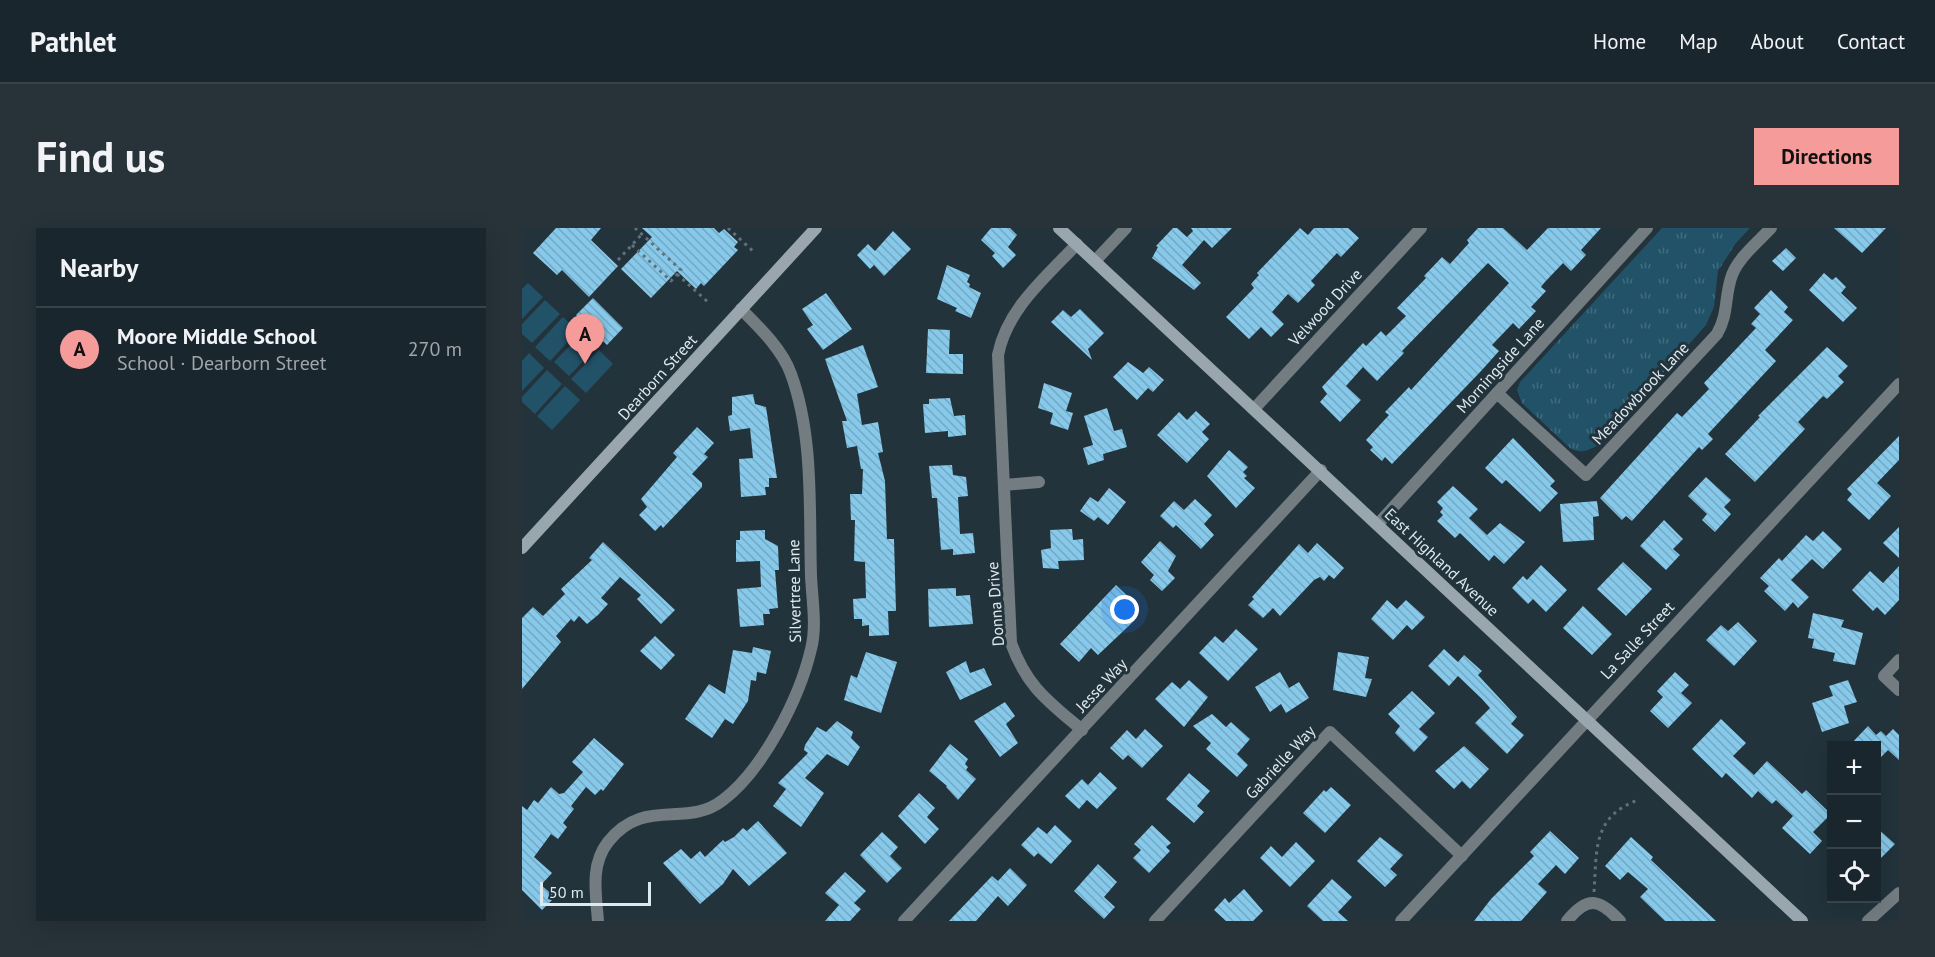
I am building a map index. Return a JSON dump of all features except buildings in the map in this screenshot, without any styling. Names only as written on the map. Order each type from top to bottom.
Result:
[{"type":"street","name":"Dearborn Street","points":[[522,548],[816,228]]},
{"type":"street","name":"East Highland Avenue","points":[[1059,228],[1802,921]]},
{"type":"street","points":[[1095,261],[1126,228]]},
{"type":"street","name":"Velwood Drive","points":[[1254,409],[1421,228]]},
{"type":"street","name":"Morningside Lane","points":[[1378,524],[1647,228]]},
{"type":"street","name":"Meadowbrook Lane","points":[[1497,393],[1586,475],[1716,334],[1725,320],[1732,275],[1742,259],[1771,228]]},
{"type":"street","name":"Donna Drive","points":[[1077,244],[1026,298],[1009,321],[1001,338],[998,356],[1011,643],[1020,669],[1038,693],[1082,730]]},
{"type":"street","name":"Silvertree Lane","points":[[598,921],[596,869],[608,842],[641,817],[695,813],[708,810],[724,800],[753,768],[795,701],[812,647],[807,438],[790,372],[761,329],[741,309]]},
{"type":"street","name":"La Salle Street","points":[[1401,921],[1899,384]]},
{"type":"street","name":"Jesse Way","points":[[904,921],[1321,470]]},
{"type":"street","points":[[1004,485],[1039,482]]},
{"type":"street","points":[[1899,660],[1884,676],[1899,690]]},
{"type":"street","name":"Gabrielle Way","points":[[1155,921],[1330,732],[1462,856]]},
{"type":"street","points":[[1868,921],[1899,893]]},
{"type":"street","points":[[1567,921],[1579,906],[1593,902],[1606,906],[1620,921]]},
{"type":"path","points":[[632,244],[671,281],[681,270],[635,228]]},
{"type":"path","points":[[728,228],[755,253]]},
{"type":"path","points":[[618,260],[642,234]]},
{"type":"path","points":[[677,274],[710,304]]},
{"type":"path","points":[[1593,902],[1596,846],[1602,829],[1619,808],[1638,800]]},
{"type":"green space","points":[[1662,228],[1750,228],[1736,243],[1718,271],[1714,307],[1706,325],[1599,445],[1584,451],[1574,450],[1522,403],[1517,390],[1520,382]]},
{"type":"green space","points":[[528,283],[543,297],[522,319],[522,289]]},
{"type":"green space","points":[[545,300],[560,314],[532,343],[522,334],[522,324]]},
{"type":"green space","points":[[563,317],[578,331],[550,361],[535,347]]},
{"type":"green space","points":[[582,333],[597,347],[569,376],[554,362]]},
{"type":"green space","points":[[599,350],[613,364],[586,393],[571,379]]},
{"type":"green space","points":[[529,353],[544,368],[522,391],[522,361]]},
{"type":"green space","points":[[547,370],[562,384],[535,414],[522,402],[522,397]]},
{"type":"green space","points":[[565,386],[580,400],[552,430],[537,416]]},
{"type":"place","name":"Moore Middle School","points":[[585,364]]}]
